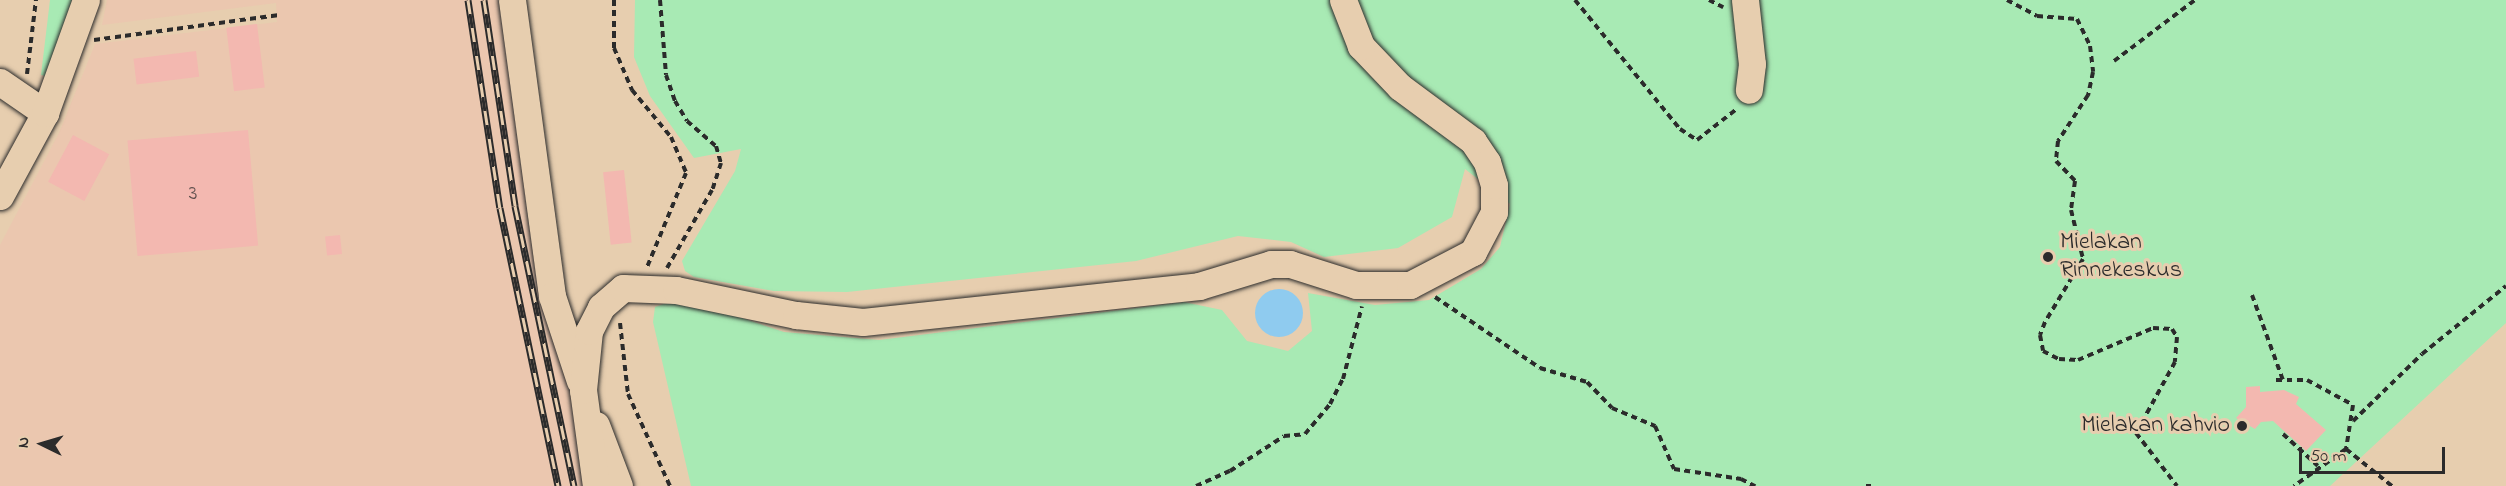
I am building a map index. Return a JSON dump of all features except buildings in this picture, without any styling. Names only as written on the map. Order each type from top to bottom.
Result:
[{"type":"street","points":[[0,196],[45,113],[75,39],[86,0]]},
{"type":"street","points":[[512,0],[552,296],[583,390],[619,486]]},
{"type":"street","points":[[596,486],[583,390],[589,331],[601,307],[624,288],[647,286],[796,315],[862,322],[1200,286],[1271,264],[1290,264],[1366,285],[1410,285],[1473,252],[1494,212],[1494,185],[1473,141],[1400,87],[1361,46],[1343,0]]},
{"type":"street","points":[[1745,0],[1752,64],[1749,90]]},
{"type":"street","points":[[0,82],[45,113]]},
{"type":"path","points":[[615,0],[614,48],[632,90],[671,136],[686,173],[647,286]]},
{"type":"path","points":[[660,0],[666,75],[675,101],[687,121],[716,146],[721,163],[712,190],[620,322],[621,358],[628,394],[670,486]]},
{"type":"path","points":[[1575,0],[1680,129],[1697,140],[1732,117],[1749,90]]},
{"type":"path","points":[[2007,0],[2037,16],[2077,19],[2090,46],[2093,72],[2088,95],[2058,141],[2056,161],[2075,181],[2071,210],[2083,259],[2066,294],[2045,322],[2040,335],[2043,351],[2059,359],[2078,360],[2153,328],[2172,329],[2177,337],[2175,362],[2136,433],[2177,486]]},
{"type":"path","points":[[2114,61],[2195,0]]},
{"type":"path","points":[[75,39],[101,40],[279,15]]},
{"type":"path","points":[[1196,486],[1230,471],[1284,436],[1305,434],[1330,404],[1343,379],[1366,285]]},
{"type":"path","points":[[1410,285],[1454,306],[1540,368],[1587,382],[1612,408],[1655,426],[1674,469],[1741,479],[1755,486]]},
{"type":"path","points":[[2354,421],[2422,354],[2506,286]]},
{"type":"path","points":[[2252,295],[2283,380]]},
{"type":"path","points":[[2276,380],[2307,380],[2342,396],[2353,405],[2354,421],[2346,449],[2318,466],[2294,486]]},
{"type":"path","points":[[2283,434],[2318,466]]},
{"type":"path","points":[[2346,449],[2392,486]]},
{"type":"path","points":[[1866,486],[1871,486]]},
{"type":"shaded area","points":[[107,0],[504,0],[537,249],[606,486],[0,486],[0,245],[59,133],[95,44],[277,22],[276,3],[102,25]]},
{"type":"green space","points":[[50,0],[72,0],[46,76],[41,75]]},
{"type":"green space","points":[[635,0],[2506,0],[2506,323],[2330,486],[691,486],[653,322],[655,307],[669,302],[706,306],[784,332],[879,340],[1184,302],[1222,310],[1247,341],[1288,351],[1312,331],[1308,293],[1375,305],[1429,300],[1481,269],[1500,247],[1510,204],[1465,169],[1452,217],[1398,248],[1324,257],[1291,242],[1238,236],[1136,261],[847,292],[774,291],[694,277],[685,271],[682,261],[735,171],[741,149],[694,158],[650,96],[634,57]]},
{"type":"water","points":[[1274,289],[1284,289],[1296,296],[1303,308],[1303,318],[1296,330],[1284,337],[1274,337],[1259,326],[1255,318],[1255,308],[1266,293]]},
{"type":"railway","points":[[468,0],[500,208],[558,486]]},
{"type":"railway","points":[[484,0],[515,206],[574,486]]},
{"type":"place","name":"Mielakan Rinnekeskus","points":[[2048,257]]},
{"type":"place","name":"Mielakan kahvio","points":[[2242,426]]}]
